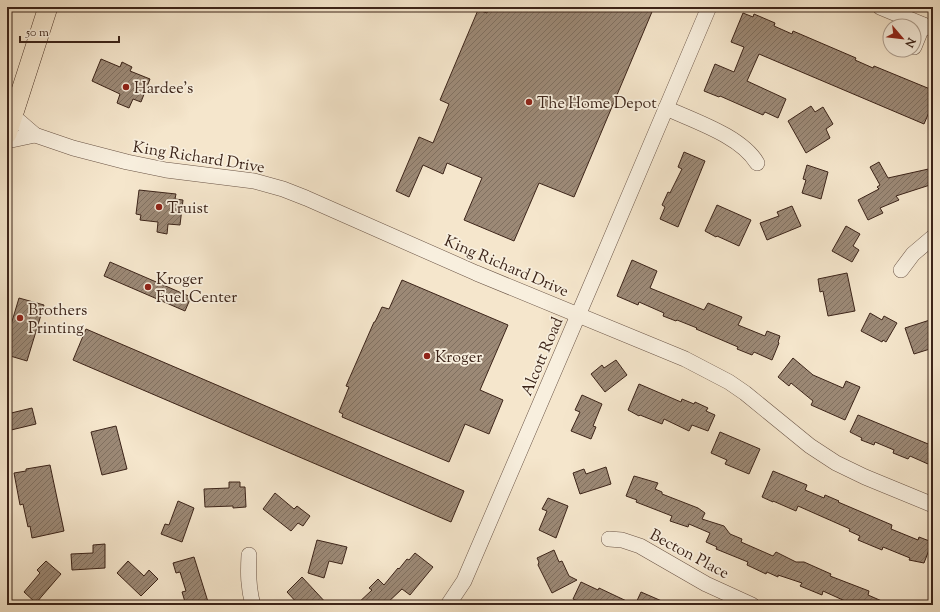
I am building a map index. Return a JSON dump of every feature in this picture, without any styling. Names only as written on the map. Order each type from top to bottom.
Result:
[{"type":"main road","points":[[7,134],[10,115],[48,7]]},
{"type":"street","name":"Alcott Road","points":[[448,605],[464,581],[709,7]]},
{"type":"street","points":[[880,7],[928,27],[922,36]]},
{"type":"street","points":[[666,108],[733,139],[744,148],[757,163]]},
{"type":"street","name":"King Richard Drive","points":[[10,115],[35,135],[73,148],[166,170],[254,181],[284,189],[578,315],[685,359],[729,382],[745,393],[810,446],[836,463],[933,505]]},
{"type":"street","points":[[7,141],[35,135]]},
{"type":"street","points":[[901,270],[913,254],[933,237]]},
{"type":"street","name":"Becton Place","points":[[609,539],[622,540],[640,546],[706,584],[752,605]]},
{"type":"street","points":[[250,555],[248,576],[249,593],[253,605]]},
{"type":"building","name":"The Home Depot","points":[[489,7],[654,7],[574,197],[539,183],[514,241],[464,220],[482,178],[447,163],[443,174],[423,165],[409,197],[396,191],[419,137],[433,143],[449,104],[440,100],[478,10],[487,13]]},
{"type":"building","points":[[743,13],[753,17],[754,14],[775,23],[774,26],[792,34],[793,31],[856,58],[855,60],[873,68],[874,66],[930,89],[929,91],[933,93],[933,103],[924,124],[759,54],[747,81],[786,99],[778,118],[765,112],[763,115],[720,96],[719,97],[704,91],[715,64],[734,72],[744,47],[731,42]]},
{"type":"building","name":"Hardee's","points":[[101,59],[120,67],[122,62],[132,67],[130,71],[150,79],[141,102],[133,99],[129,108],[117,103],[120,94],[92,81]]},
{"type":"building","points":[[811,106],[815,112],[823,107],[833,124],[826,129],[830,138],[806,153],[788,121]]},
{"type":"building","points":[[684,152],[705,161],[678,227],[660,219],[665,207],[662,205],[682,169],[678,167]]},
{"type":"building","points":[[879,162],[888,178],[933,168],[933,184],[896,196],[899,200],[880,208],[883,213],[868,220],[858,200],[879,189],[877,187],[880,185],[870,167]]},
{"type":"building","points":[[807,165],[828,172],[821,199],[802,193],[806,180],[803,179]]},
{"type":"building","name":"Truist","points":[[139,190],[176,194],[175,199],[183,200],[180,225],[168,224],[167,234],[157,232],[158,222],[140,220],[141,215],[136,214]]},
{"type":"building","points":[[717,205],[751,220],[739,246],[705,231]]},
{"type":"building","points":[[792,206],[801,226],[767,240],[760,223],[779,216],[777,212]]},
{"type":"building","points":[[846,226],[860,234],[853,246],[859,250],[852,262],[832,251]]},
{"type":"building","points":[[632,260],[657,271],[650,288],[704,310],[708,303],[742,317],[738,325],[765,336],[767,331],[780,336],[779,343],[772,360],[754,352],[752,355],[737,349],[738,347],[696,329],[697,328],[663,316],[664,313],[639,302],[638,305],[617,296]]},
{"type":"building","name":"Kroger Fuel Center","points":[[110,262],[191,297],[185,311],[104,276]]},
{"type":"building","points":[[847,273],[855,311],[828,316],[823,291],[820,292],[818,279]]},
{"type":"building","name":"Kroger","points":[[402,280],[508,325],[480,390],[503,400],[489,434],[465,424],[449,462],[342,417],[343,414],[339,412],[349,387],[346,386],[374,322],[382,307],[389,309]]},
{"type":"building","points":[[19,298],[44,305],[27,361],[7,355],[7,338]]},
{"type":"building","points":[[870,313],[882,320],[884,316],[897,323],[886,342],[883,340],[882,342],[861,331]]},
{"type":"building","points":[[933,319],[933,348],[914,354],[905,328]]},
{"type":"building","points":[[86,329],[464,491],[451,522],[73,360]]},
{"type":"building","points":[[793,358],[813,375],[843,388],[846,381],[860,387],[845,420],[811,405],[813,401],[791,383],[789,386],[778,377]]},
{"type":"building","points":[[616,360],[627,375],[605,392],[591,374],[602,365],[604,368]]},
{"type":"building","points":[[639,384],[681,402],[682,399],[694,404],[695,402],[708,408],[706,411],[715,415],[708,431],[692,425],[689,431],[664,419],[662,424],[640,415],[639,416],[628,410]]},
{"type":"building","points":[[582,395],[602,404],[593,426],[596,427],[591,439],[571,431],[580,412],[575,410]]},
{"type":"building","points":[[32,408],[36,424],[7,431],[7,414]]},
{"type":"building","points":[[858,415],[933,446],[933,453],[928,464],[910,456],[908,459],[893,453],[894,450],[875,442],[874,445],[861,440],[862,438],[850,432]]},
{"type":"building","points":[[116,426],[127,469],[102,475],[91,432]]},
{"type":"building","points":[[720,432],[760,449],[749,474],[725,464],[727,460],[711,453]]},
{"type":"building","points":[[50,465],[64,531],[32,538],[23,504],[20,505],[14,473],[26,471],[26,469]]},
{"type":"building","points":[[606,467],[611,484],[580,494],[573,473],[584,469],[586,474]]},
{"type":"building","points":[[773,471],[807,485],[805,490],[824,498],[825,495],[892,525],[891,529],[918,540],[919,537],[932,542],[924,563],[909,560],[910,558],[883,547],[882,550],[858,540],[860,536],[849,531],[850,529],[798,506],[796,511],[762,497]]},
{"type":"building","points":[[634,476],[658,483],[655,489],[662,492],[662,494],[698,508],[705,513],[702,519],[724,526],[730,534],[742,539],[741,542],[773,556],[776,552],[796,562],[804,562],[831,574],[830,576],[869,591],[868,595],[891,605],[843,605],[845,601],[823,591],[822,595],[800,586],[802,583],[778,575],[778,577],[767,572],[766,574],[747,565],[748,562],[716,549],[717,547],[706,542],[710,533],[689,524],[688,527],[670,521],[672,516],[636,502],[637,500],[626,496]]},
{"type":"building","points":[[229,482],[240,482],[240,487],[245,487],[246,507],[205,507],[204,489],[229,488]]},
{"type":"building","points":[[275,493],[294,509],[297,506],[310,516],[303,526],[298,523],[291,531],[263,509]]},
{"type":"building","points":[[548,498],[568,506],[556,538],[539,530],[547,511],[542,509]]},
{"type":"building","points":[[178,501],[194,508],[182,542],[161,534],[165,524],[169,525]]},
{"type":"building","points":[[317,540],[347,547],[342,564],[329,561],[324,578],[308,573]]},
{"type":"building","points":[[105,544],[105,568],[72,570],[71,554],[93,553],[93,545]]},
{"type":"building","points":[[554,550],[559,562],[562,561],[569,576],[577,580],[552,593],[538,565],[539,562],[537,558]]},
{"type":"building","points":[[415,553],[433,567],[410,595],[402,589],[385,605],[356,605],[372,590],[369,588],[378,579],[384,585],[398,568],[399,569],[407,559],[409,560]]},
{"type":"building","points":[[194,557],[209,605],[186,605],[182,592],[186,591],[180,572],[176,573],[173,563]]},
{"type":"building","points":[[46,561],[61,574],[36,603],[24,592],[40,573],[37,570]]},
{"type":"building","points":[[128,561],[144,576],[149,570],[158,579],[141,596],[117,573]]},
{"type":"building","points":[[302,577],[328,605],[299,605],[287,592]]},
{"type":"building","points":[[581,582],[598,590],[599,588],[635,605],[583,605],[582,603],[573,599]]},
{"type":"building","points":[[641,592],[671,605],[635,605]]},
{"type":"place","name":"Hardee's","points":[[126,87]]},
{"type":"place","name":"The Home Depot","points":[[529,102]]},
{"type":"place","name":"Truist","points":[[159,207]]},
{"type":"place","name":"Kroger Fuel Center","points":[[148,287]]},
{"type":"place","name":"Brothers Printing","points":[[20,318]]},
{"type":"place","name":"Kroger","points":[[427,356]]}]
